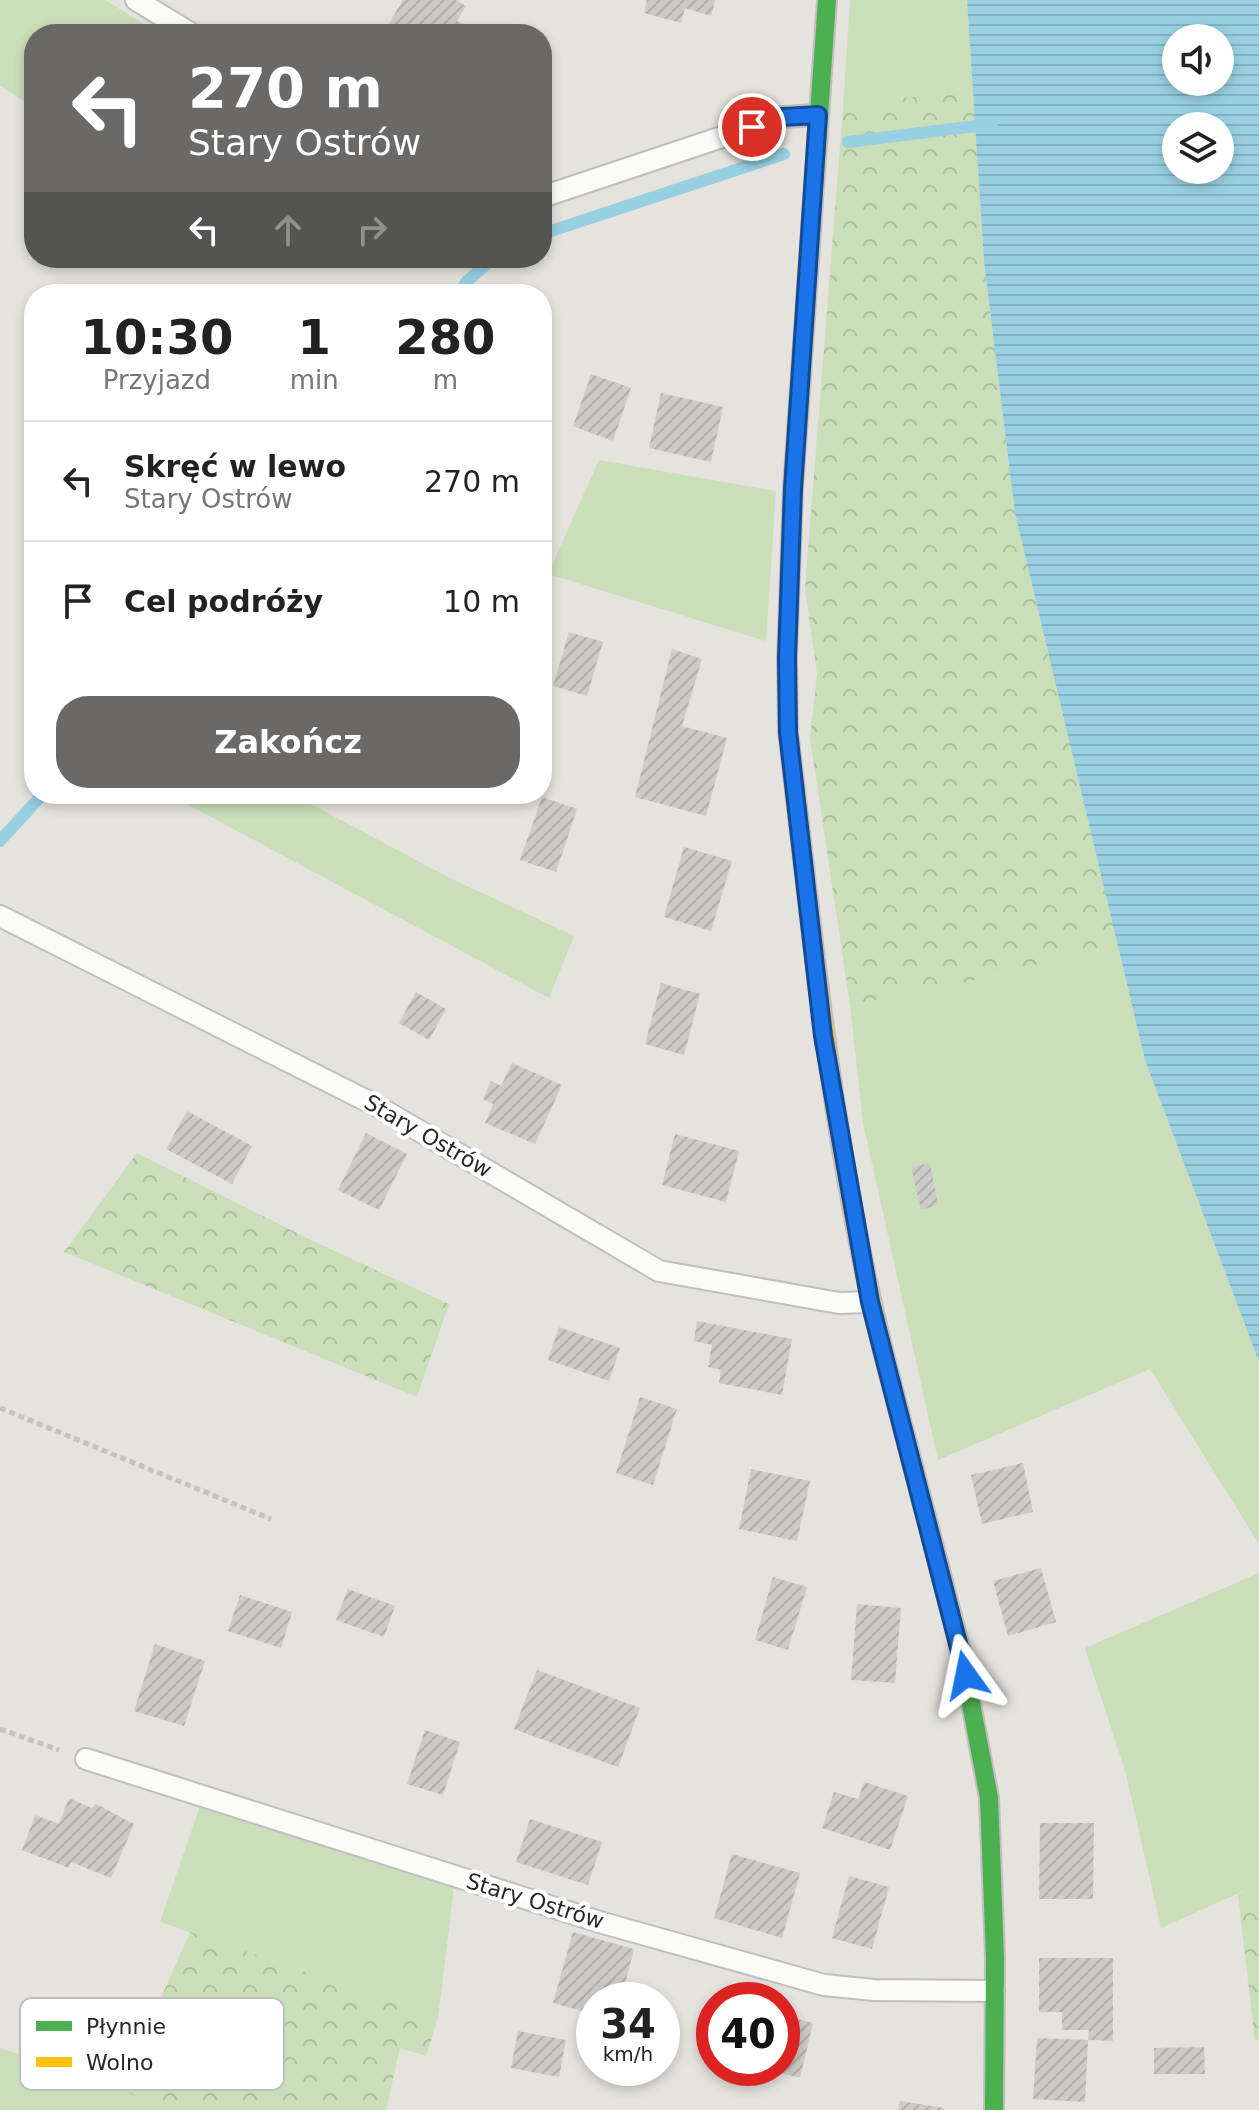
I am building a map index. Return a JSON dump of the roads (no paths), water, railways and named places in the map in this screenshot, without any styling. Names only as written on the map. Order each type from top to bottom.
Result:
[{"type":"street","points":[[827,0],[793,489],[787,658],[788,732],[823,1036],[870,1302],[961,1651],[989,1798],[994,2110]]},
{"type":"lane","points":[[136,0],[176,24]]},
{"type":"lane","points":[[552,194],[782,117],[818,115]]},
{"type":"lane","name":"Stary Ostrów","points":[[0,916],[375,1105],[659,1271],[839,1303],[870,1302]]},
{"type":"lane","name":"Stary Ostrów","points":[[86,1759],[603,1923],[824,1985],[874,1990],[994,1991]]},
{"type":"water","points":[[967,0],[1259,0],[1259,1362],[1145,1060],[1015,513],[984,261]]},
{"type":"waterway","points":[[848,142],[992,124]]},
{"type":"waterway","points":[[552,231],[784,154]]},
{"type":"waterway","points":[[465,284],[482,268]]},
{"type":"waterway","points":[[0,841],[34,804]]}]
